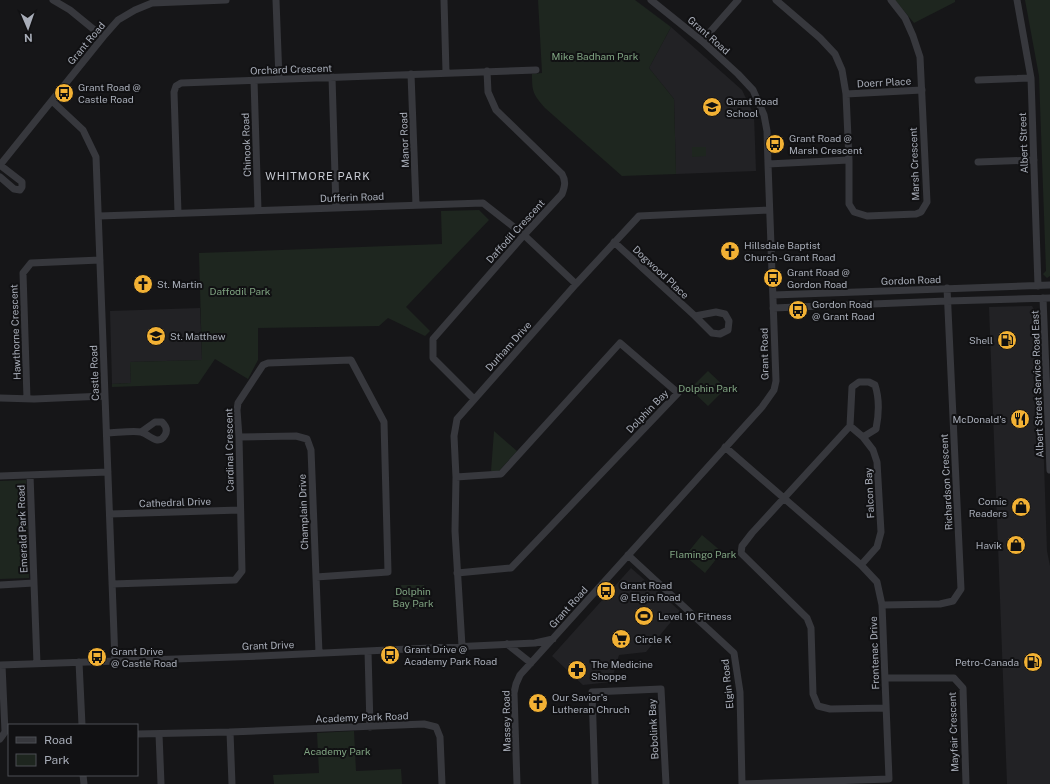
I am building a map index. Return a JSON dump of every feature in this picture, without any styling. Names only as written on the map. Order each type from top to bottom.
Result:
[{"type":"street","points":[[53,0],[70,10],[103,37]]},
{"type":"street","name":"Grant Road","points":[[0,165],[118,20],[152,2],[226,0]]},
{"type":"street","points":[[276,0],[279,79]]},
{"type":"street","points":[[444,0],[446,72]]},
{"type":"street","name":"Grant Road","points":[[531,663],[762,407],[774,390],[776,381],[767,131],[764,115],[753,90],[738,74],[702,41],[663,8],[651,0]]},
{"type":"street","points":[[702,41],[738,0]]},
{"type":"street","name":"Marsh Crescent","points":[[776,0],[820,38],[835,54],[842,70],[846,94],[849,204],[854,212],[867,216],[916,214],[921,212],[926,202],[920,57],[905,18],[890,0]]},
{"type":"street","name":"Albert Street","points":[[1017,0],[1031,78],[1038,286]]},
{"type":"street","name":"Orchard Crescent","points":[[178,213],[174,92],[176,86],[181,83],[446,72],[536,70]]},
{"type":"street","name":"Daffodil Crescent","points":[[474,399],[433,358],[433,340],[524,235],[562,194],[565,186],[565,180],[562,174],[496,110],[488,92],[487,71]]},
{"type":"street","name":"Manor Road","points":[[411,74],[416,205]]},
{"type":"street","points":[[332,77],[336,208]]},
{"type":"street","points":[[978,80],[1031,78]]},
{"type":"street","name":"Chinook Road","points":[[254,80],[258,210]]},
{"type":"street","name":"Doerr Place","points":[[846,94],[922,90]]},
{"type":"street","name":"Castle Road","points":[[52,101],[83,130],[96,156],[115,661]]},
{"type":"street","points":[[768,164],[849,160]]},
{"type":"street","points":[[978,162],[1034,160]]},
{"type":"street","points":[[0,165],[22,182],[22,187],[20,190],[14,189],[0,177]]},
{"type":"street","name":"Dufferin Road","points":[[98,216],[483,203],[524,235],[576,284]]},
{"type":"street","name":"Durham Drive","points":[[462,646],[455,531],[456,477],[454,436],[457,419],[576,284],[639,216],[769,210]]},
{"type":"street","name":"Dogwood Place","points":[[614,242],[712,333],[720,334],[728,330],[729,321],[724,314],[716,312],[695,316]]},
{"type":"street","name":"Hawthorne Crescent","points":[[27,399],[23,273],[31,263],[100,260]]},
{"type":"street","name":"Gordon Road","points":[[773,295],[1050,285]]},
{"type":"street","name":"Richardson Crescent","points":[[882,605],[940,604],[953,601],[961,589],[947,288]]},
{"type":"street","points":[[858,292],[858,304]]},
{"type":"street","points":[[773,308],[1046,298]]},
{"type":"street","name":"Albert Street Service Road East","points":[[1046,298],[1050,470]]},
{"type":"street","name":"Dolphin Bay","points":[[456,477],[501,474],[620,343],[678,393],[511,568],[457,573]]},
{"type":"street","name":"Cardinal Crescent","points":[[112,584],[235,580],[242,571],[238,403],[263,365],[268,363],[351,360],[384,422],[388,572],[316,577]]},
{"type":"street","points":[[863,437],[876,429],[878,419],[879,396],[875,385],[869,382],[859,382],[852,387],[850,426],[752,532],[742,546],[741,553],[808,618],[811,628],[813,694],[818,706],[830,709],[886,708]]},
{"type":"street","points":[[0,398],[27,399],[105,396]]},
{"type":"street","name":"Falcon Bay","points":[[850,426],[863,437],[873,450],[877,462],[881,532],[877,547],[860,565]]},
{"type":"street","points":[[107,433],[142,432]]},
{"type":"street","name":"Champlain Drive","points":[[238,437],[296,436],[307,440],[311,450],[319,653]]},
{"type":"street","name":"Frontenac Drive","points":[[725,447],[860,565],[877,582],[882,605],[889,782],[742,784]]},
{"type":"street","name":"Emerald Park Road","points":[[0,476],[108,472]]},
{"type":"street","name":"Emerald Park Road","points":[[30,475],[37,664]]},
{"type":"street","name":"Cathedral Drive","points":[[110,514],[240,510]]},
{"type":"street","name":"Elgin Road","points":[[628,555],[734,653],[740,692],[742,784]]},
{"type":"street","name":"Emerald Park Road","points":[[0,584],[34,583]]},
{"type":"street","name":"Grant Drive","points":[[1,665],[535,643],[554,638]]},
{"type":"street","points":[[507,644],[531,663]]},
{"type":"street","points":[[368,651],[370,726]]},
{"type":"street","points":[[79,662],[82,724]]},
{"type":"street","name":"Massey Road","points":[[517,784],[514,693],[520,675],[531,663]]},
{"type":"street","points":[[0,739],[5,732],[1,665]]},
{"type":"street","name":"Mayfair Crescent","points":[[885,678],[954,678],[963,688],[966,784]]},
{"type":"street","name":"Bobolink Bay","points":[[595,784],[592,692],[661,689],[666,784]]},
{"type":"street","name":"Academy Park Road","points":[[138,734],[230,732],[424,724],[436,727],[440,737],[442,784]]},
{"type":"street","points":[[230,732],[232,784]]},
{"type":"street","points":[[159,734],[161,784]]},
{"type":"shaded area","name":"Grant Road School","points":[[671,27],[742,90],[754,115],[756,171],[676,174],[674,99],[649,68]]},
{"type":"shaded area","points":[[1032,306],[1039,317],[1047,551],[1050,566],[1050,784],[1007,784],[989,307]]},
{"type":"shaded area","name":"St. Matthew","points":[[200,308],[202,360],[130,362],[131,383],[112,384],[110,311]]},
{"type":"shaded area","points":[[631,568],[680,611],[646,652],[619,655],[611,682],[583,685],[552,656]]},
{"type":"green space","name":"Mike Badham Park","points":[[538,0],[635,0],[671,27],[649,68],[674,99],[676,174],[622,176],[541,103],[534,92],[532,80],[532,74],[542,73]]},
{"type":"green space","points":[[895,0],[955,0],[955,2],[914,23]]},
{"type":"green space","points":[[1025,0],[1050,0],[1050,276],[1047,278],[1043,274],[1046,271],[1039,76]]},
{"type":"green space","points":[[692,147],[706,147],[706,156],[692,157]]},
{"type":"green space","name":"Daffodil Park","points":[[479,210],[489,220],[406,307],[430,331],[425,336],[388,318],[379,326],[258,328],[258,360],[248,379],[215,359],[198,384],[112,387],[112,384],[131,383],[130,362],[202,360],[199,253],[442,244],[441,211]]},
{"type":"green space","name":"Dolphin Park","points":[[708,371],[726,388],[708,406],[690,389]]},
{"type":"green space","points":[[494,431],[517,451],[499,471],[491,471]]},
{"type":"green space","points":[[26,480],[29,578],[0,579],[0,481]]},
{"type":"green space","name":"Flamingo Park","points":[[702,535],[722,552],[705,573],[685,556]]},
{"type":"green space","name":"Dolphin Bay Park","points":[[401,585],[424,585],[425,609],[402,609]]},
{"type":"green space","name":"Academy Park","points":[[354,731],[356,771],[401,769],[402,784],[274,784],[273,775],[319,773],[317,733]]},
{"type":"place","name":"Grant Road @ Castle Road","points":[[64,93]]},
{"type":"place","name":"Grant Road School","points":[[712,107]]},
{"type":"place","name":"Grant Road @ Marsh Crescent","points":[[775,144]]},
{"type":"place","name":"Hillsdale Baptist Church - Grant Road","points":[[730,251]]},
{"type":"place","name":"Grant Road @ Gordon Road","points":[[773,278]]},
{"type":"place","name":"St. Martin","points":[[143,284]]},
{"type":"place","name":"Gordon Road @ Grant Road","points":[[798,310]]},
{"type":"place","name":"St. Matthew","points":[[156,336]]},
{"type":"place","name":"Shell","points":[[1007,340]]},
{"type":"place","name":"McDonald's","points":[[1020,419]]},
{"type":"place","name":"Comic Readers","points":[[1021,507]]},
{"type":"place","name":"Havik","points":[[1016,545]]},
{"type":"place","name":"Grant Road @ Elgin Road","points":[[606,591]]},
{"type":"place","name":"Level 10 Fitness","points":[[644,616]]},
{"type":"place","name":"Circle K","points":[[621,639]]},
{"type":"place","name":"Grant Drive @ Academy Park Road","points":[[390,655]]},
{"type":"place","name":"Grant Drive @ Castle Road","points":[[97,657]]},
{"type":"place","name":"Petro-Canada","points":[[1033,662]]},
{"type":"place","name":"The Medicine Shoppe","points":[[577,670]]},
{"type":"place","name":"Our Savior's Lutheran Chruch","points":[[538,703]]},
{"type":"district","name":"WHITMORE PARK","points":[[318,176]]}]
